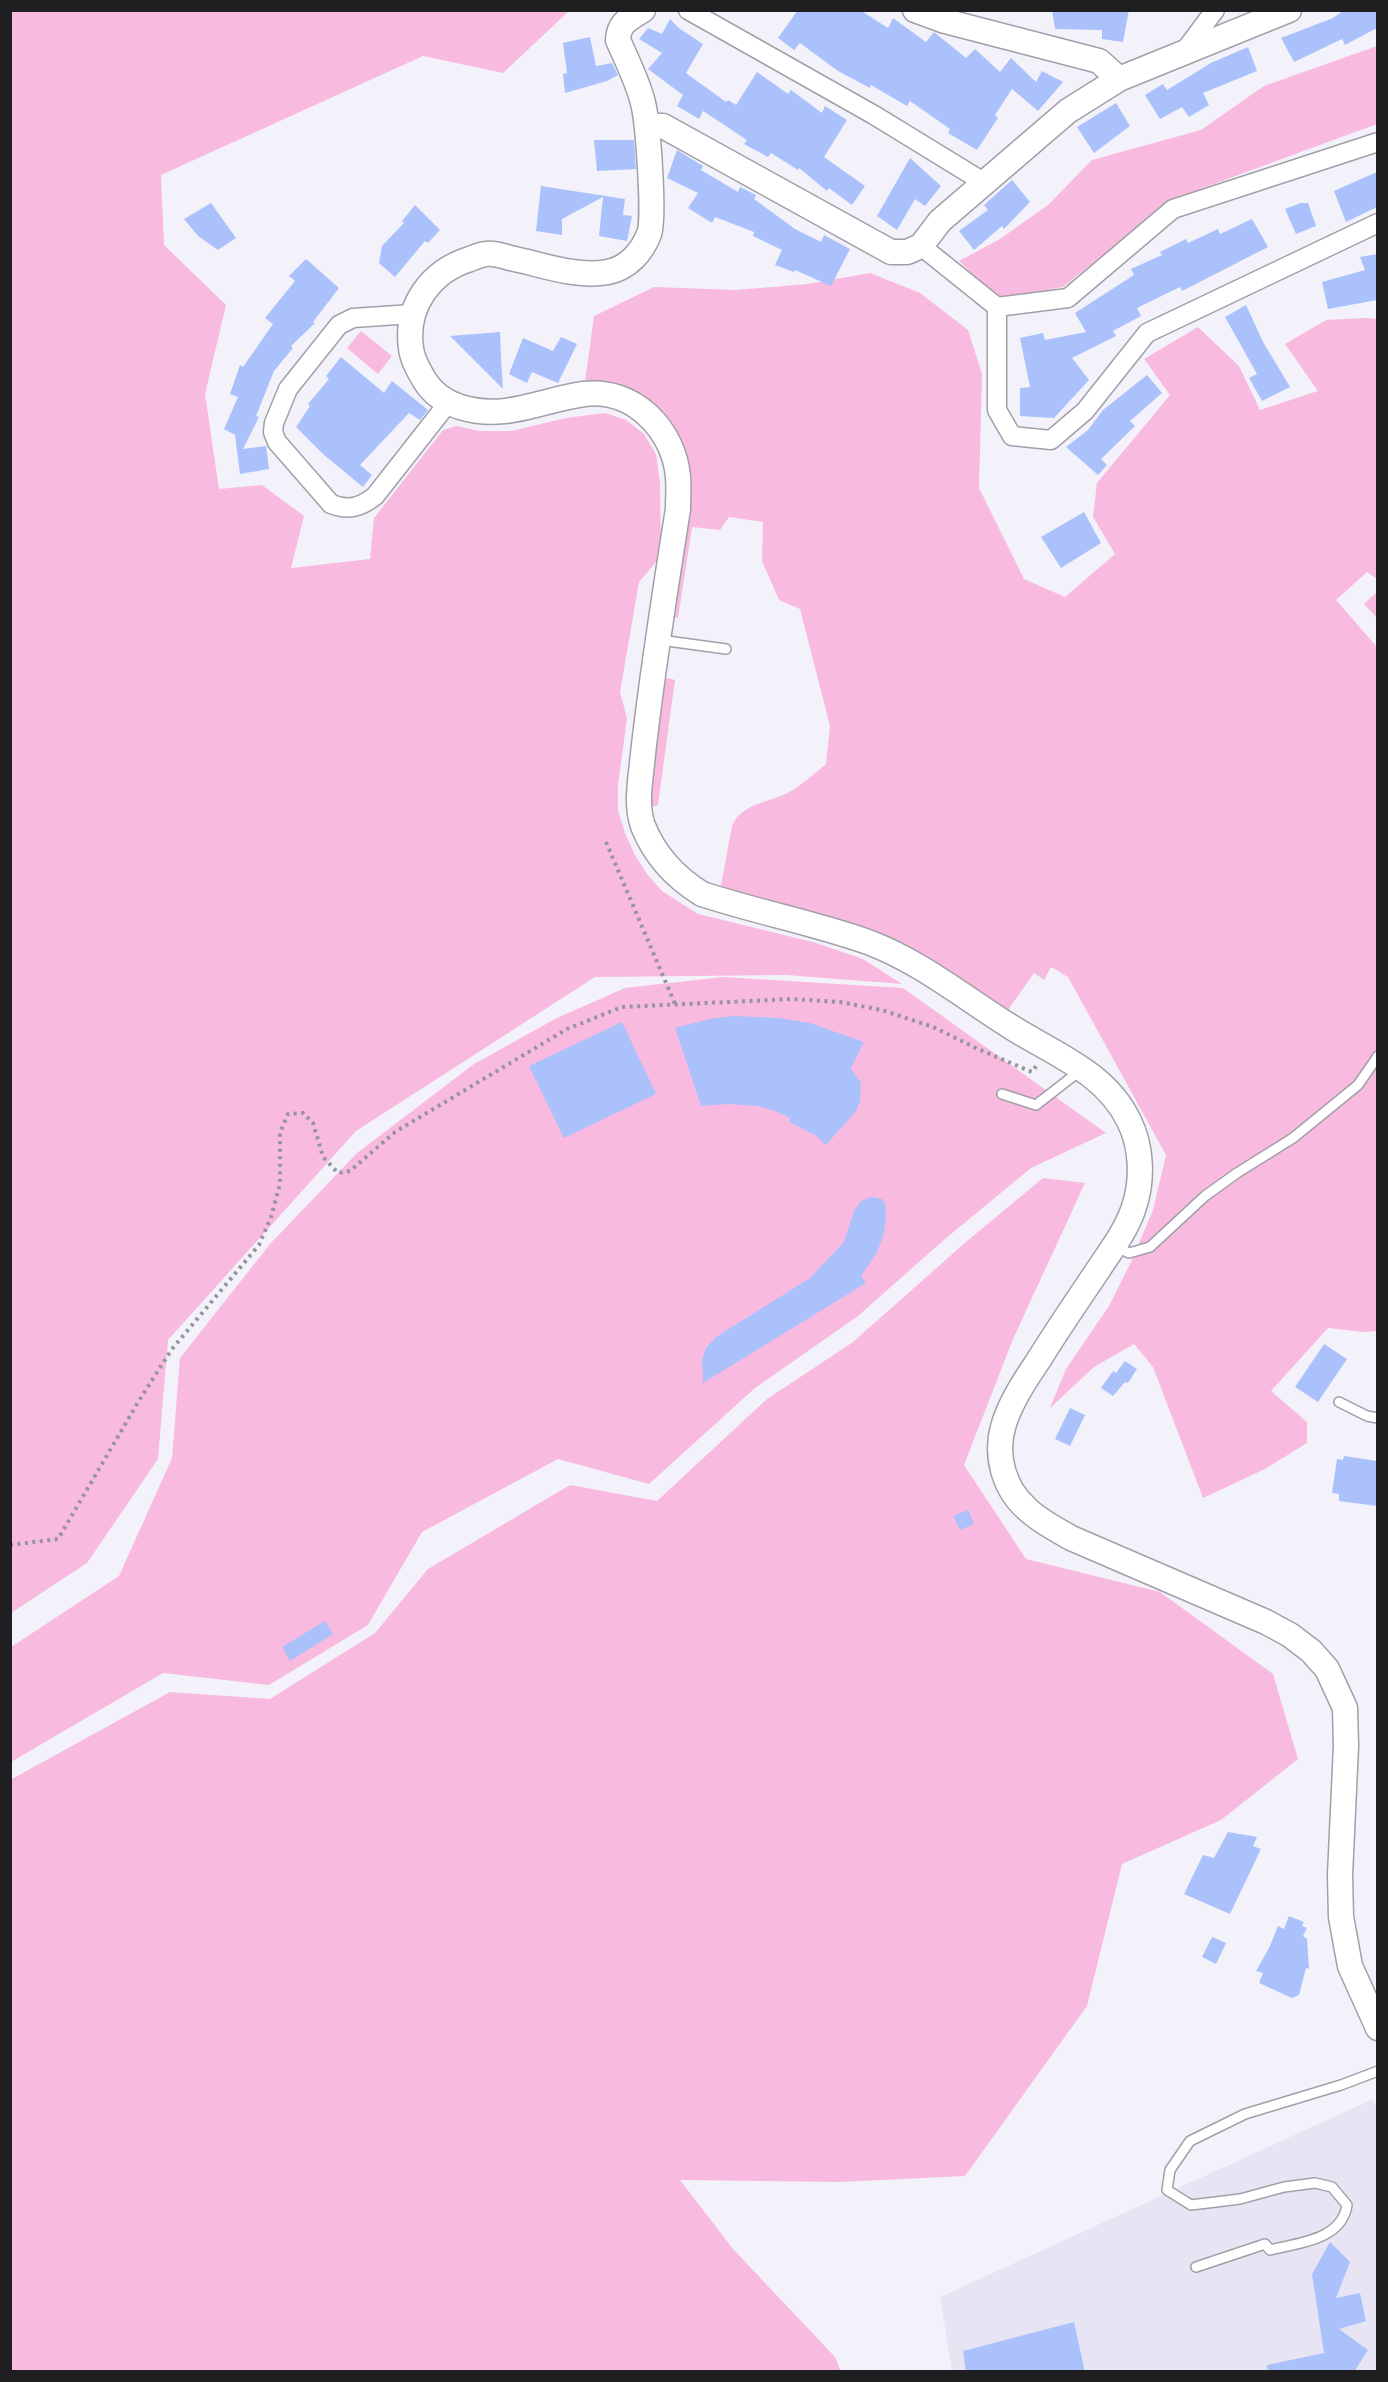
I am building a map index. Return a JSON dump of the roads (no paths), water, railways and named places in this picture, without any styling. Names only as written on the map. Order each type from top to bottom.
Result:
[{"type":"street","points":[[643,10],[626,21],[619,30],[618,40],[643,103],[647,126],[650,232],[640,252],[628,263],[608,272],[580,274],[487,254],[458,263],[435,278],[421,294],[412,314],[411,350],[430,390],[448,403],[479,412],[507,412],[586,394],[625,399],[653,419],[667,437],[678,477],[678,509],[646,716],[640,780],[641,813],[642,824],[652,845],[682,882],[702,894],[837,932],[871,944],[945,983],[1010,1026],[1051,1048],[1083,1069],[1116,1100],[1136,1137],[1140,1157],[1134,1208],[1115,1246],[1045,1349],[1009,1409],[1002,1430],[1000,1452],[1003,1472],[1012,1492],[1026,1509],[1045,1523],[1071,1538],[1266,1622],[1290,1635],[1311,1651],[1327,1669],[1345,1708],[1346,1746],[1340,1875],[1341,1917],[1350,1966],[1377,2028]]},
{"type":"street","points":[[688,10],[874,115],[986,183]]},
{"type":"street","points":[[915,10],[945,21],[1099,62],[1119,78]]},
{"type":"street","points":[[1182,54],[1215,10]]},
{"type":"street","points":[[647,126],[663,126],[891,252],[907,252],[921,246],[940,221],[1068,111],[1119,78],[1289,10]]},
{"type":"street","points":[[921,246],[997,307],[1068,298],[1173,209],[1377,142]]},
{"type":"street","points":[[997,307],[998,410],[1012,436],[1051,440],[1085,411],[1147,333],[1377,223]]},
{"type":"street","points":[[412,314],[353,318],[339,325],[288,389],[274,423],[273,432],[277,441],[331,504],[341,508],[354,508],[375,496],[448,403]]},
{"type":"lane","points":[[658,640],[726,649]]},
{"type":"lane","points":[[1115,1246],[1129,1253],[1150,1247],[1205,1196],[1293,1138],[1358,1085],[1377,1056]]},
{"type":"lane","points":[[1002,1094],[1036,1105],[1083,1069]]},
{"type":"lane","points":[[1339,1402],[1377,1418]]},
{"type":"lane","points":[[1196,2267],[1265,2244],[1270,2250],[1307,2241],[1332,2231],[1345,2217],[1347,2205],[1332,2187],[1315,2183],[1284,2187],[1240,2199],[1191,2205],[1167,2190],[1170,2170],[1190,2141],[1245,2114],[1341,2085],[1377,2071]]}]
